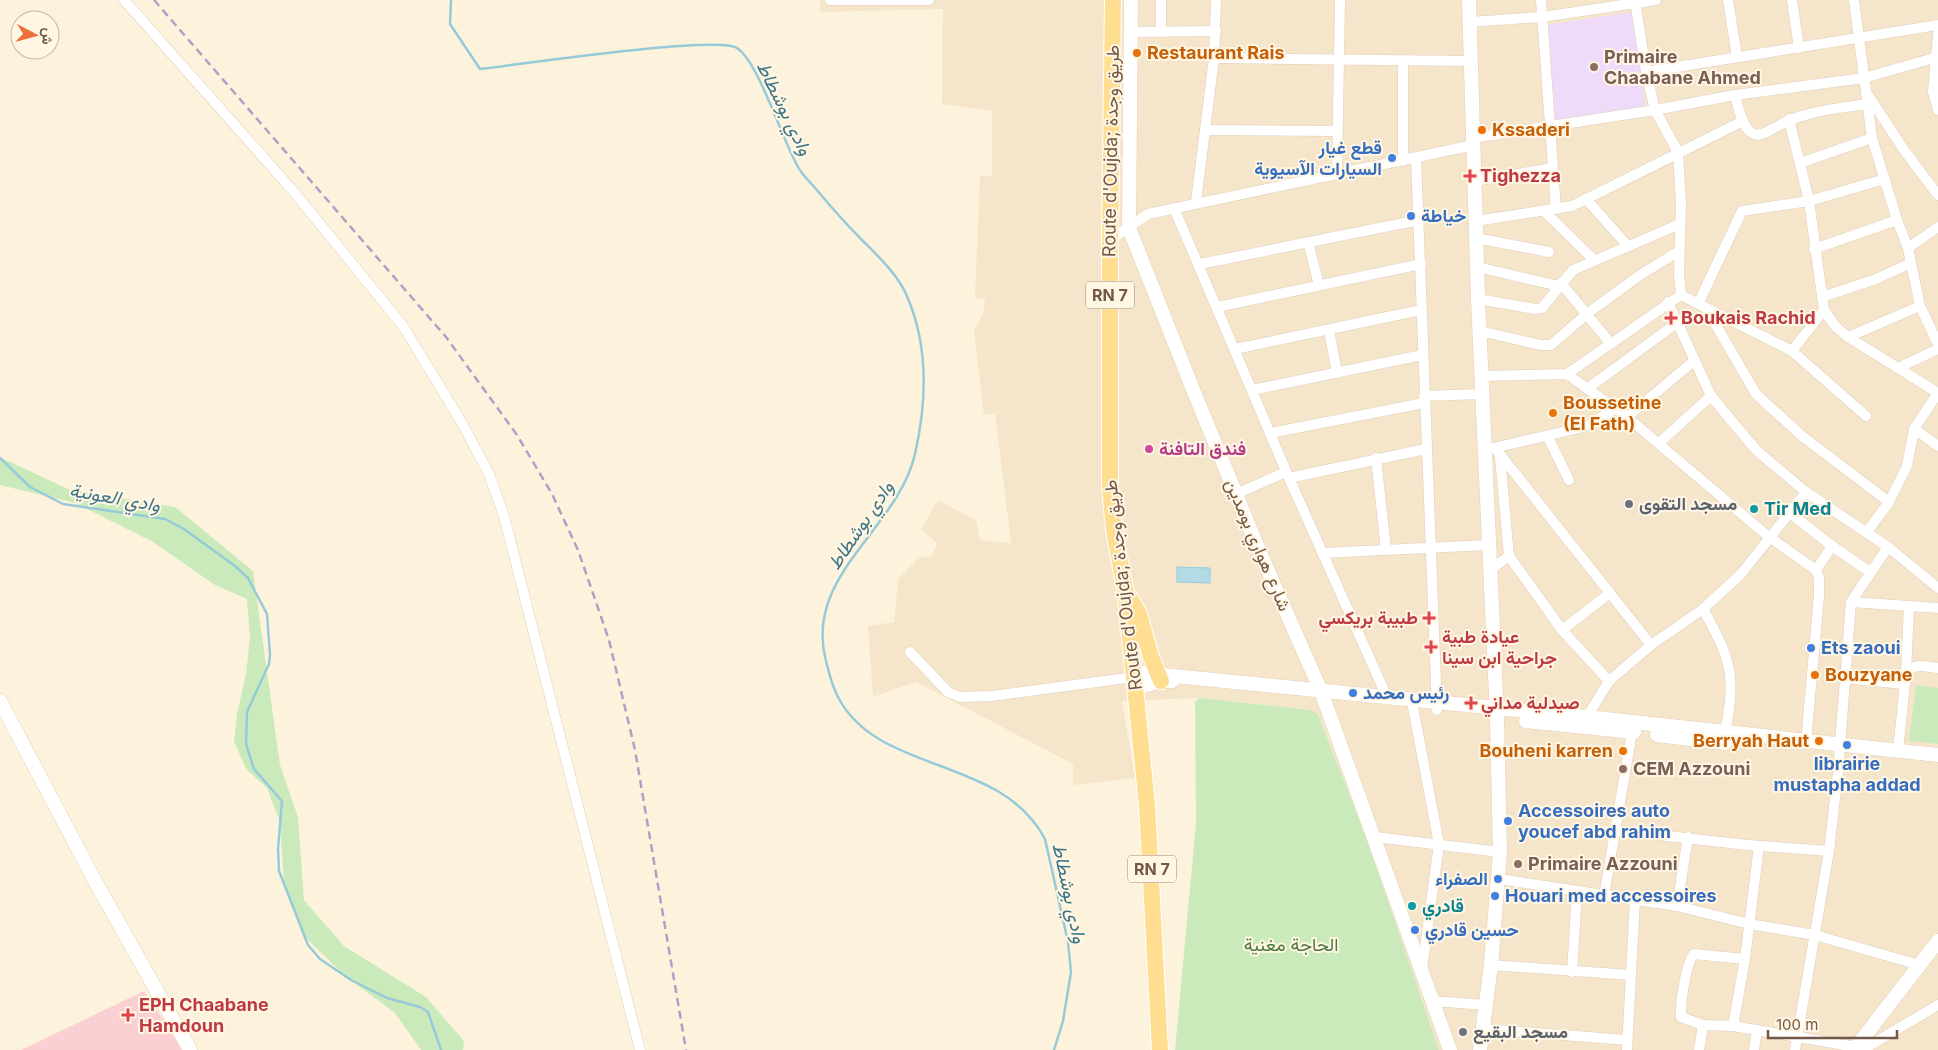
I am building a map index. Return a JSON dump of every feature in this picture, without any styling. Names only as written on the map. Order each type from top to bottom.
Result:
[{"type":"main road","name":"Route d'Oujda; طريق وجدة","points":[[1113,0],[1110,240],[1110,487],[1134,679],[1152,871],[1160,1050]]},
{"type":"main road","points":[[1124,589],[1139,614],[1148,647],[1160,677]]},
{"type":"street","points":[[124,0],[294,192],[403,326],[457,413],[489,474],[504,516],[640,1050]]},
{"type":"street","points":[[830,0],[929,0]]},
{"type":"street","name":"شارع هواري بومدين","points":[[1131,0],[1130,228],[1236,494],[1322,694],[1450,1050]]},
{"type":"street","points":[[1161,0],[1161,32]]},
{"type":"street","points":[[1196,202],[1214,58],[1216,0]]},
{"type":"street","points":[[1337,174],[1340,0]]},
{"type":"street","points":[[1469,0],[1482,394],[1494,451],[1509,556],[1562,630],[1609,681]]},
{"type":"street","points":[[1541,0],[1556,209]]},
{"type":"street","points":[[1470,22],[1542,17],[1656,0]]},
{"type":"street","points":[[1728,0],[1737,57]]},
{"type":"street","points":[[1792,0],[1799,48]]},
{"type":"street","points":[[1854,0],[1872,138],[1897,220],[1908,248],[1920,306],[1935,330],[1938,344]]},
{"type":"street","points":[[1635,2],[1646,72],[1655,110],[1678,152],[1681,294]]},
{"type":"street","points":[[1646,72],[1938,25]]},
{"type":"street","points":[[1131,32],[1216,31]]},
{"type":"street","points":[[1938,34],[1934,58],[1933,92],[1938,110]]},
{"type":"street","points":[[1214,58],[1472,61]]},
{"type":"street","points":[[1110,240],[1148,214],[1196,202],[1404,161],[1474,141],[1550,126],[1655,110],[1735,95],[1864,78],[1934,58]]},
{"type":"street","points":[[1403,60],[1404,161]]},
{"type":"street","points":[[1866,91],[1904,150],[1938,195]]},
{"type":"street","points":[[1735,95],[1744,121],[1751,132],[1757,135],[1766,133],[1788,119],[1810,112],[1867,104]]},
{"type":"street","points":[[1788,119],[1809,201],[1814,249],[1824,310],[1836,327],[1848,337],[1938,393],[1914,429],[1907,466],[1889,502],[1867,532]]},
{"type":"street","points":[[1476,221],[1544,212],[1586,199],[1744,121]]},
{"type":"street","points":[[1204,130],[1337,130]]},
{"type":"street","points":[[1800,163],[1872,138]]},
{"type":"street","points":[[1416,158],[1421,264],[1422,355],[1437,706]]},
{"type":"street","points":[[1475,182],[1553,168]]},
{"type":"street","points":[[1702,306],[1742,211],[1809,201],[1885,178]]},
{"type":"street","points":[[1586,199],[1628,246]]},
{"type":"street","points":[[1129,205],[1148,214]]},
{"type":"street","points":[[1174,208],[1200,264],[1288,475],[1386,697]]},
{"type":"street","points":[[1544,212],[1594,260]]},
{"type":"street","points":[[1200,264],[1419,220]]},
{"type":"street","points":[[1814,249],[1897,220]]},
{"type":"street","points":[[1478,299],[1539,309],[1545,306],[1560,284],[1573,270],[1680,224]]},
{"type":"street","points":[[1908,248],[1938,227]]},
{"type":"street","points":[[1476,238],[1549,252]]},
{"type":"street","points":[[1308,242],[1319,285]]},
{"type":"street","points":[[1480,331],[1541,346],[1551,345],[1640,275],[1679,251]]},
{"type":"street","points":[[1822,297],[1876,279],[1911,263]]},
{"type":"street","points":[[1217,307],[1421,264]]},
{"type":"street","points":[[1477,267],[1560,284],[1588,314],[1611,344]]},
{"type":"street","points":[[1681,294],[1792,351],[1866,416]]},
{"type":"street","points":[[1482,376],[1567,374],[1681,294]]},
{"type":"street","points":[[1668,302],[1712,396],[1756,450],[1806,492],[1888,547],[1938,588]]},
{"type":"street","points":[[1702,306],[1756,394],[1802,436],[1889,502]]},
{"type":"street","points":[[1848,337],[1920,306]]},
{"type":"street","points":[[1234,349],[1421,310]]},
{"type":"street","points":[[1792,351],[1824,310]]},
{"type":"street","points":[[1587,389],[1678,322]]},
{"type":"street","points":[[1329,330],[1337,373]]},
{"type":"street","points":[[1898,368],[1938,349]]},
{"type":"street","points":[[1252,390],[1422,355]]},
{"type":"street","points":[[1627,418],[1695,360]]},
{"type":"street","points":[[1567,374],[1615,408],[1769,537],[1816,570],[1819,578],[1819,596],[1806,742]]},
{"type":"street","points":[[1270,433],[1424,400],[1482,394]]},
{"type":"street","points":[[1658,443],[1712,396]]},
{"type":"street","points":[[1494,451],[1593,423],[1615,408]]},
{"type":"street","points":[[1914,429],[1938,446]]},
{"type":"street","points":[[1548,437],[1569,480]]},
{"type":"street","points":[[1236,494],[1288,475],[1426,449]]},
{"type":"street","points":[[1480,1050],[1491,965],[1500,852],[1497,713],[1488,545],[1494,451]]},
{"type":"street","points":[[1494,451],[1651,645]]},
{"type":"street","points":[[1376,458],[1386,550]]},
{"type":"street","points":[[1587,722],[1609,681],[1651,645],[1703,608],[1741,574],[1806,492]]},
{"type":"street","points":[[1790,513],[1832,546],[1870,572]]},
{"type":"street","points":[[1322,553],[1488,545]]},
{"type":"street","points":[[1816,570],[1832,546]]},
{"type":"street","points":[[1795,1050],[1829,851],[1851,602],[1888,547]]},
{"type":"street","points":[[1490,570],[1509,556]]},
{"type":"street","points":[[1562,630],[1610,593]]},
{"type":"street","points":[[1851,602],[1938,608]]},
{"type":"street","points":[[1898,751],[1903,684],[1906,673],[1909,606]]},
{"type":"street","points":[[1703,608],[1720,638],[1731,669],[1732,687],[1725,738]]},
{"type":"street","points":[[910,652],[948,692],[960,698],[1160,677],[1185,682],[1322,694],[1386,697],[1437,706],[1839,750],[1938,764]]},
{"type":"street","points":[[1906,673],[1909,668],[1916,666],[1938,668]]},
{"type":"street","points":[[1844,678],[1903,684]]},
{"type":"street","points":[[1322,694],[1414,708],[1437,706]]},
{"type":"street","points":[[0,701],[95,881],[190,1050]]},
{"type":"street","points":[[1414,708],[1440,844],[1422,972]]},
{"type":"street","points":[[1587,722],[1632,732],[1806,742],[1839,750],[1898,751],[1938,755]]},
{"type":"street","points":[[1604,896],[1632,732]]},
{"type":"street","points":[[1614,830],[1759,846],[1829,851]]},
{"type":"street","points":[[1375,837],[1500,852]]},
{"type":"street","points":[[1677,906],[1688,838]]},
{"type":"street","points":[[1733,1026],[1745,959],[1759,846]]},
{"type":"street","points":[[1499,879],[1677,906],[1749,924],[1815,935],[1919,965]]},
{"type":"street","points":[[1572,972],[1577,892]]},
{"type":"street","points":[[1484,1029],[1627,1045],[1635,899]]},
{"type":"street","points":[[1857,1049],[1938,941]]},
{"type":"street","points":[[1745,959],[1698,952],[1690,958],[1681,1017],[1703,1025],[1733,1026],[1857,1049],[1938,1005]]},
{"type":"street","points":[[1491,965],[1631,975]]},
{"type":"street","points":[[1432,1001],[1486,1006]]},
{"type":"street","points":[[1699,1050],[1703,1025]]},
{"type":"street","points":[[1754,1050],[1756,1030]]},
{"type":"shaded area","points":[[820,0],[1938,0],[1938,1050],[1439,1050],[1366,837],[1318,715],[1311,710],[1200,698],[1122,701],[1135,778],[1073,785],[1073,764],[916,682],[873,697],[868,626],[894,622],[898,579],[919,558],[932,556],[937,543],[921,529],[938,500],[976,520],[980,540],[1011,543],[995,413],[984,415],[974,331],[983,313],[985,299],[975,298],[980,176],[992,176],[992,111],[942,104],[943,9],[820,12]]},
{"type":"shaded area","name":"Primaire Chaabane Ahmed","points":[[1632,12],[1646,109],[1552,126],[1546,25]]},
{"type":"shaded area","name":"EPH Chaabane Hamdoun","points":[[144,991],[183,1050],[21,1050]]},
{"type":"green space","points":[[0,457],[70,490],[175,507],[253,571],[280,765],[298,817],[304,900],[344,946],[426,997],[464,1041],[463,1050],[421,1050],[395,1013],[345,976],[305,937],[284,885],[280,822],[267,788],[247,770],[234,742],[237,714],[246,674],[250,637],[247,599],[215,585],[153,542],[75,503],[0,485]]},
{"type":"green space","points":[[1916,685],[1938,688],[1938,744],[1909,741]]},
{"type":"green space","name":"الحاجة مغنية","points":[[1200,698],[1311,710],[1318,715],[1366,837],[1439,1050],[1175,1050],[1196,823],[1195,701]]},
{"type":"water","points":[[1177,567],[1210,568],[1210,583],[1177,582]]},
{"type":"waterway","name":"وادي بوشطاط","points":[[451,0],[450,24],[480,69],[656,48],[693,45],[721,45],[737,48],[745,56],[762,84],[791,154],[801,172],[898,279],[913,313],[922,353],[924,373],[919,434],[915,454],[905,481],[891,506],[840,578],[828,603],[823,631],[826,661],[838,697],[857,722],[881,740],[909,754],[971,778],[1000,792],[1025,812],[1045,839],[1068,942],[1071,972],[1063,1021],[1054,1050]]},
{"type":"waterway","name":"وادي العونية","points":[[0,458],[30,487],[63,504],[165,519],[184,529],[235,566],[248,578],[267,614],[270,655],[269,664],[247,712],[246,744],[254,769],[282,801],[278,849],[279,871],[308,945],[320,959],[351,980],[387,998],[420,1007],[428,1012],[441,1050]]},
{"type":"railway","points":[[154,0],[446,337],[517,435],[552,494],[578,550],[609,640],[635,750],[686,1050]]},
{"type":"place","name":"Restaurant Rais","points":[[1137,53]]},
{"type":"place","name":"Primaire Chaabane Ahmed","points":[[1594,67]]},
{"type":"place","name":"Kssaderi","points":[[1482,130]]},
{"type":"place","name":"قطع غيار السيارات الآسيوية","points":[[1392,158]]},
{"type":"place","name":"Tighezza","points":[[1470,176]]},
{"type":"place","name":"خياطة","points":[[1411,216]]},
{"type":"place","name":"Boukais Rachid","points":[[1671,318]]},
{"type":"place","name":"Boussetine (El Fath)","points":[[1553,413]]},
{"type":"place","name":"فندق التافنة","points":[[1149,449]]},
{"type":"place","name":"مسجد التقوى","points":[[1629,504]]},
{"type":"place","name":"Tir Med","points":[[1754,509]]},
{"type":"place","name":"طبيبة بريكسي","points":[[1429,618]]},
{"type":"place","name":"عيادة طبية جراحية ابن سينا","points":[[1431,647]]},
{"type":"place","name":"Ets zaoui","points":[[1811,648]]},
{"type":"place","name":"Bouzyane","points":[[1815,675]]},
{"type":"place","name":"رئيس محمد","points":[[1353,693]]},
{"type":"place","name":"صيدلية مداني","points":[[1471,703]]},
{"type":"place","name":"Berryah Haut","points":[[1819,741]]},
{"type":"place","name":"librairie mustapha addad","points":[[1847,745]]},
{"type":"place","name":"Bouheni karren","points":[[1623,751]]},
{"type":"place","name":"CEM Azzouni","points":[[1623,769]]},
{"type":"place","name":"Accessoires auto youcef abd rahim","points":[[1508,821]]},
{"type":"place","name":"Primaire Azzouni","points":[[1518,864]]},
{"type":"place","name":"الصفراء","points":[[1498,879]]},
{"type":"place","name":"Houari med accessoires","points":[[1495,896]]},
{"type":"place","name":"قادري","points":[[1412,906]]},
{"type":"place","name":"حسين قادري","points":[[1415,930]]},
{"type":"place","name":"EPH Chaabane Hamdoun","points":[[128,1015]]},
{"type":"place","name":"مسجد البقيع","points":[[1463,1032]]}]
